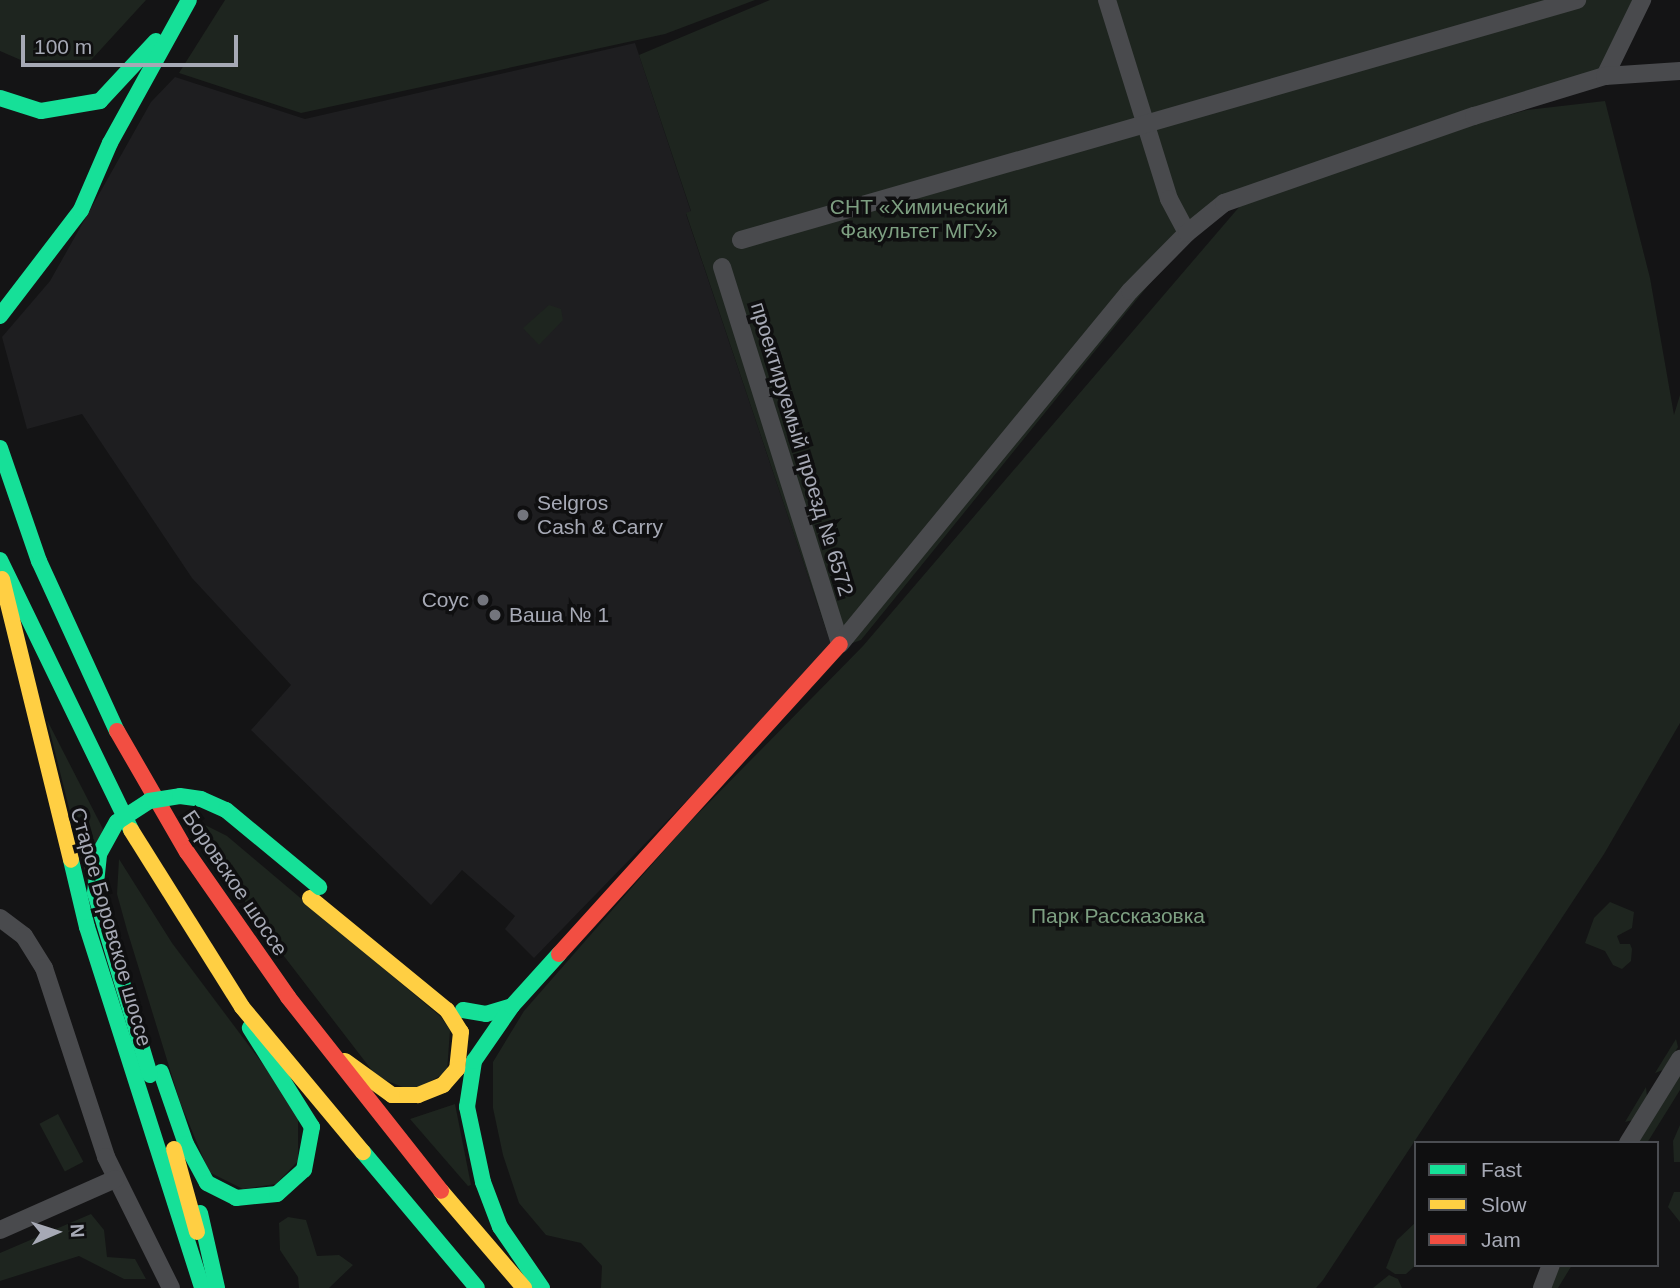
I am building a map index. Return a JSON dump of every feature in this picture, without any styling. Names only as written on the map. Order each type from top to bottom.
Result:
[{"type":"street","points":[[0,316],[80,210],[110,143],[189,0]]},
{"type":"street","points":[[1107,0],[1169,199],[1187,233]]},
{"type":"street","points":[[741,240],[1145,121],[1577,0]]},
{"type":"street","points":[[1605,76],[1642,0]]},
{"type":"street","points":[[0,98],[41,111],[78,108],[100,101],[178,17]]},
{"type":"street","points":[[474,1061],[512,1006],[840,644],[1130,291],[1187,233],[1224,203],[1474,116],[1605,76],[1680,71]]},
{"type":"street","name":"проектируемый проезд № 6572","points":[[722,267],[840,644]]},
{"type":"street","name":"Боровское шоссе","points":[[0,448],[59,610],[137,771],[232,922],[443,1195],[524,1288]]},
{"type":"street","points":[[0,559],[112,799],[242,1007],[477,1288]]},
{"type":"street","name":"Старое Боровское шоссе","points":[[0,572],[87,927],[202,1288]]},
{"type":"street","points":[[211,1288],[107,886],[110,858],[122,835],[157,812],[184,809],[203,813],[315,893],[463,1010],[474,1033],[474,1061],[467,1107],[483,1182],[500,1227],[542,1288]]},
{"type":"street","points":[[315,893],[447,1010],[461,1032],[461,1056],[453,1074],[436,1088],[414,1096],[387,1092],[331,1050]]},
{"type":"street","points":[[0,918],[24,936],[44,968],[115,1179],[171,1288]]},
{"type":"street","points":[[463,1010],[486,1014],[512,1006]]},
{"type":"street","points":[[156,1073],[186,1144],[207,1182],[236,1198],[257,1199],[277,1194],[294,1182],[307,1163],[310,1121],[262,1052],[242,1007]]},
{"type":"street","points":[[1629,1141],[1680,1059]]},
{"type":"street","points":[[186,1144],[217,1288]]},
{"type":"street","points":[[0,1230],[115,1179]]},
{"type":"street","points":[[1542,1288],[1550,1267]]},
{"type":"shaded area","points":[[635,43],[691,212],[686,214],[833,650],[534,958],[505,929],[515,916],[462,870],[431,905],[251,730],[291,685],[192,578],[82,414],[27,429],[2,337],[50,281],[151,102],[175,77],[305,119]]},
{"type":"green space","points":[[0,0],[146,0],[91,60],[23,61],[0,51]]},
{"type":"green space","points":[[225,0],[755,0],[665,34],[301,113],[179,73]]},
{"type":"green space","name":"СНТ «Химический Факультет МГУ»","points":[[770,0],[1633,0],[1599,70],[1214,204],[861,640],[833,650],[686,213],[691,211],[639,55]]},
{"type":"green space","name":"Парк Рассказовка","points":[[1605,101],[1650,278],[1674,415],[1680,395],[1680,723],[1604,854],[1323,1280],[1316,1288],[601,1288],[602,1266],[581,1243],[546,1235],[519,1203],[503,1155],[493,1108],[493,1062],[524,1011],[683,829],[863,646],[1240,206],[1476,124],[1527,110]]},
{"type":"green space","points":[[549,305],[561,309],[563,320],[539,345],[523,328]]},
{"type":"green space","points":[[47,720],[103,829],[88,884]]},
{"type":"green space","points":[[191,818],[227,836],[441,1017],[450,1030],[447,1072],[413,1091],[377,1077],[260,925]]},
{"type":"green space","points":[[119,859],[172,943],[298,1111],[298,1161],[276,1184],[243,1189],[209,1172],[180,1102],[127,930],[117,894]]},
{"type":"green space","points":[[1610,902],[1634,912],[1632,928],[1617,936],[1620,944],[1630,944],[1632,949],[1631,961],[1622,969],[1613,965],[1605,951],[1585,943],[1594,918]]},
{"type":"green space","points":[[1676,1039],[1678,1047],[1663,1070],[1655,1073]]},
{"type":"green space","points":[[1680,1071],[1680,1090],[1648,1141],[1637,1141]]},
{"type":"green space","points":[[1646,1087],[1647,1097],[1633,1120],[1625,1122]]},
{"type":"green space","points":[[455,1104],[471,1185],[468,1186],[410,1119]]},
{"type":"green space","points":[[58,1114],[83,1162],[65,1172],[39,1124]]},
{"type":"green space","points":[[1680,1125],[1680,1162],[1674,1162],[1673,1141]]},
{"type":"green space","points":[[1674,1192],[1680,1192],[1680,1222],[1668,1207]]},
{"type":"green space","points":[[91,1214],[104,1230],[107,1257],[135,1259],[146,1279],[124,1279],[79,1256],[0,1281],[0,1253]]},
{"type":"green space","points":[[288,1217],[306,1220],[317,1256],[339,1255],[353,1265],[329,1288],[299,1288],[298,1277],[280,1250],[279,1223]]},
{"type":"green space","points":[[1414,1224],[1414,1267],[1406,1274],[1395,1274],[1386,1268],[1397,1240]]},
{"type":"green space","points":[[1560,1267],[1571,1267],[1558,1288],[1548,1288]]},
{"type":"green space","points":[[1389,1275],[1398,1279],[1402,1288],[1373,1288]]},
{"type":"traffic: fast","points":[[0,316],[81,210],[110,143],[189,0]]},
{"type":"traffic: fast","points":[[0,98],[41,111],[100,101],[156,41]]},
{"type":"traffic: fast","points":[[0,448],[39,561],[117,731]]},
{"type":"traffic: fast","points":[[0,560],[131,830]]},
{"type":"traffic: fast","points":[[150,1075],[95,893],[99,854],[117,822],[149,801],[180,796],[201,799],[226,810],[319,887]]},
{"type":"traffic: fast","points":[[71,860],[87,927],[202,1288]]},
{"type":"traffic: fast","points":[[542,1288],[500,1227],[483,1182],[467,1107],[474,1061],[512,1006],[559,954]]},
{"type":"traffic: fast","points":[[463,1010],[486,1014],[512,1006]]},
{"type":"traffic: fast","points":[[161,1072],[186,1144],[207,1183],[236,1198],[277,1194],[304,1170],[312,1127],[250,1028]]},
{"type":"traffic: fast","points":[[363,1152],[477,1288]]},
{"type":"traffic: fast","points":[[200,1213],[217,1288]]},
{"type":"traffic: slow","points":[[2,579],[71,860]]},
{"type":"traffic: slow","points":[[131,830],[242,1007],[363,1152]]},
{"type":"traffic: slow","points":[[310,898],[447,1010],[461,1032],[457,1069],[443,1085],[418,1095],[392,1095],[345,1061]]},
{"type":"traffic: slow","points":[[174,1149],[197,1232]]},
{"type":"traffic: slow","points":[[441,1191],[524,1288]]},
{"type":"traffic: jam","points":[[559,954],[840,644]]},
{"type":"traffic: jam","points":[[117,731],[187,852],[288,997],[441,1191]]},
{"type":"place","name":"Selgros Cash & Carry","points":[[523,515]]},
{"type":"place","name":"Соус","points":[[483,600]]},
{"type":"place","name":"Ваша № 1","points":[[495,615]]}]
